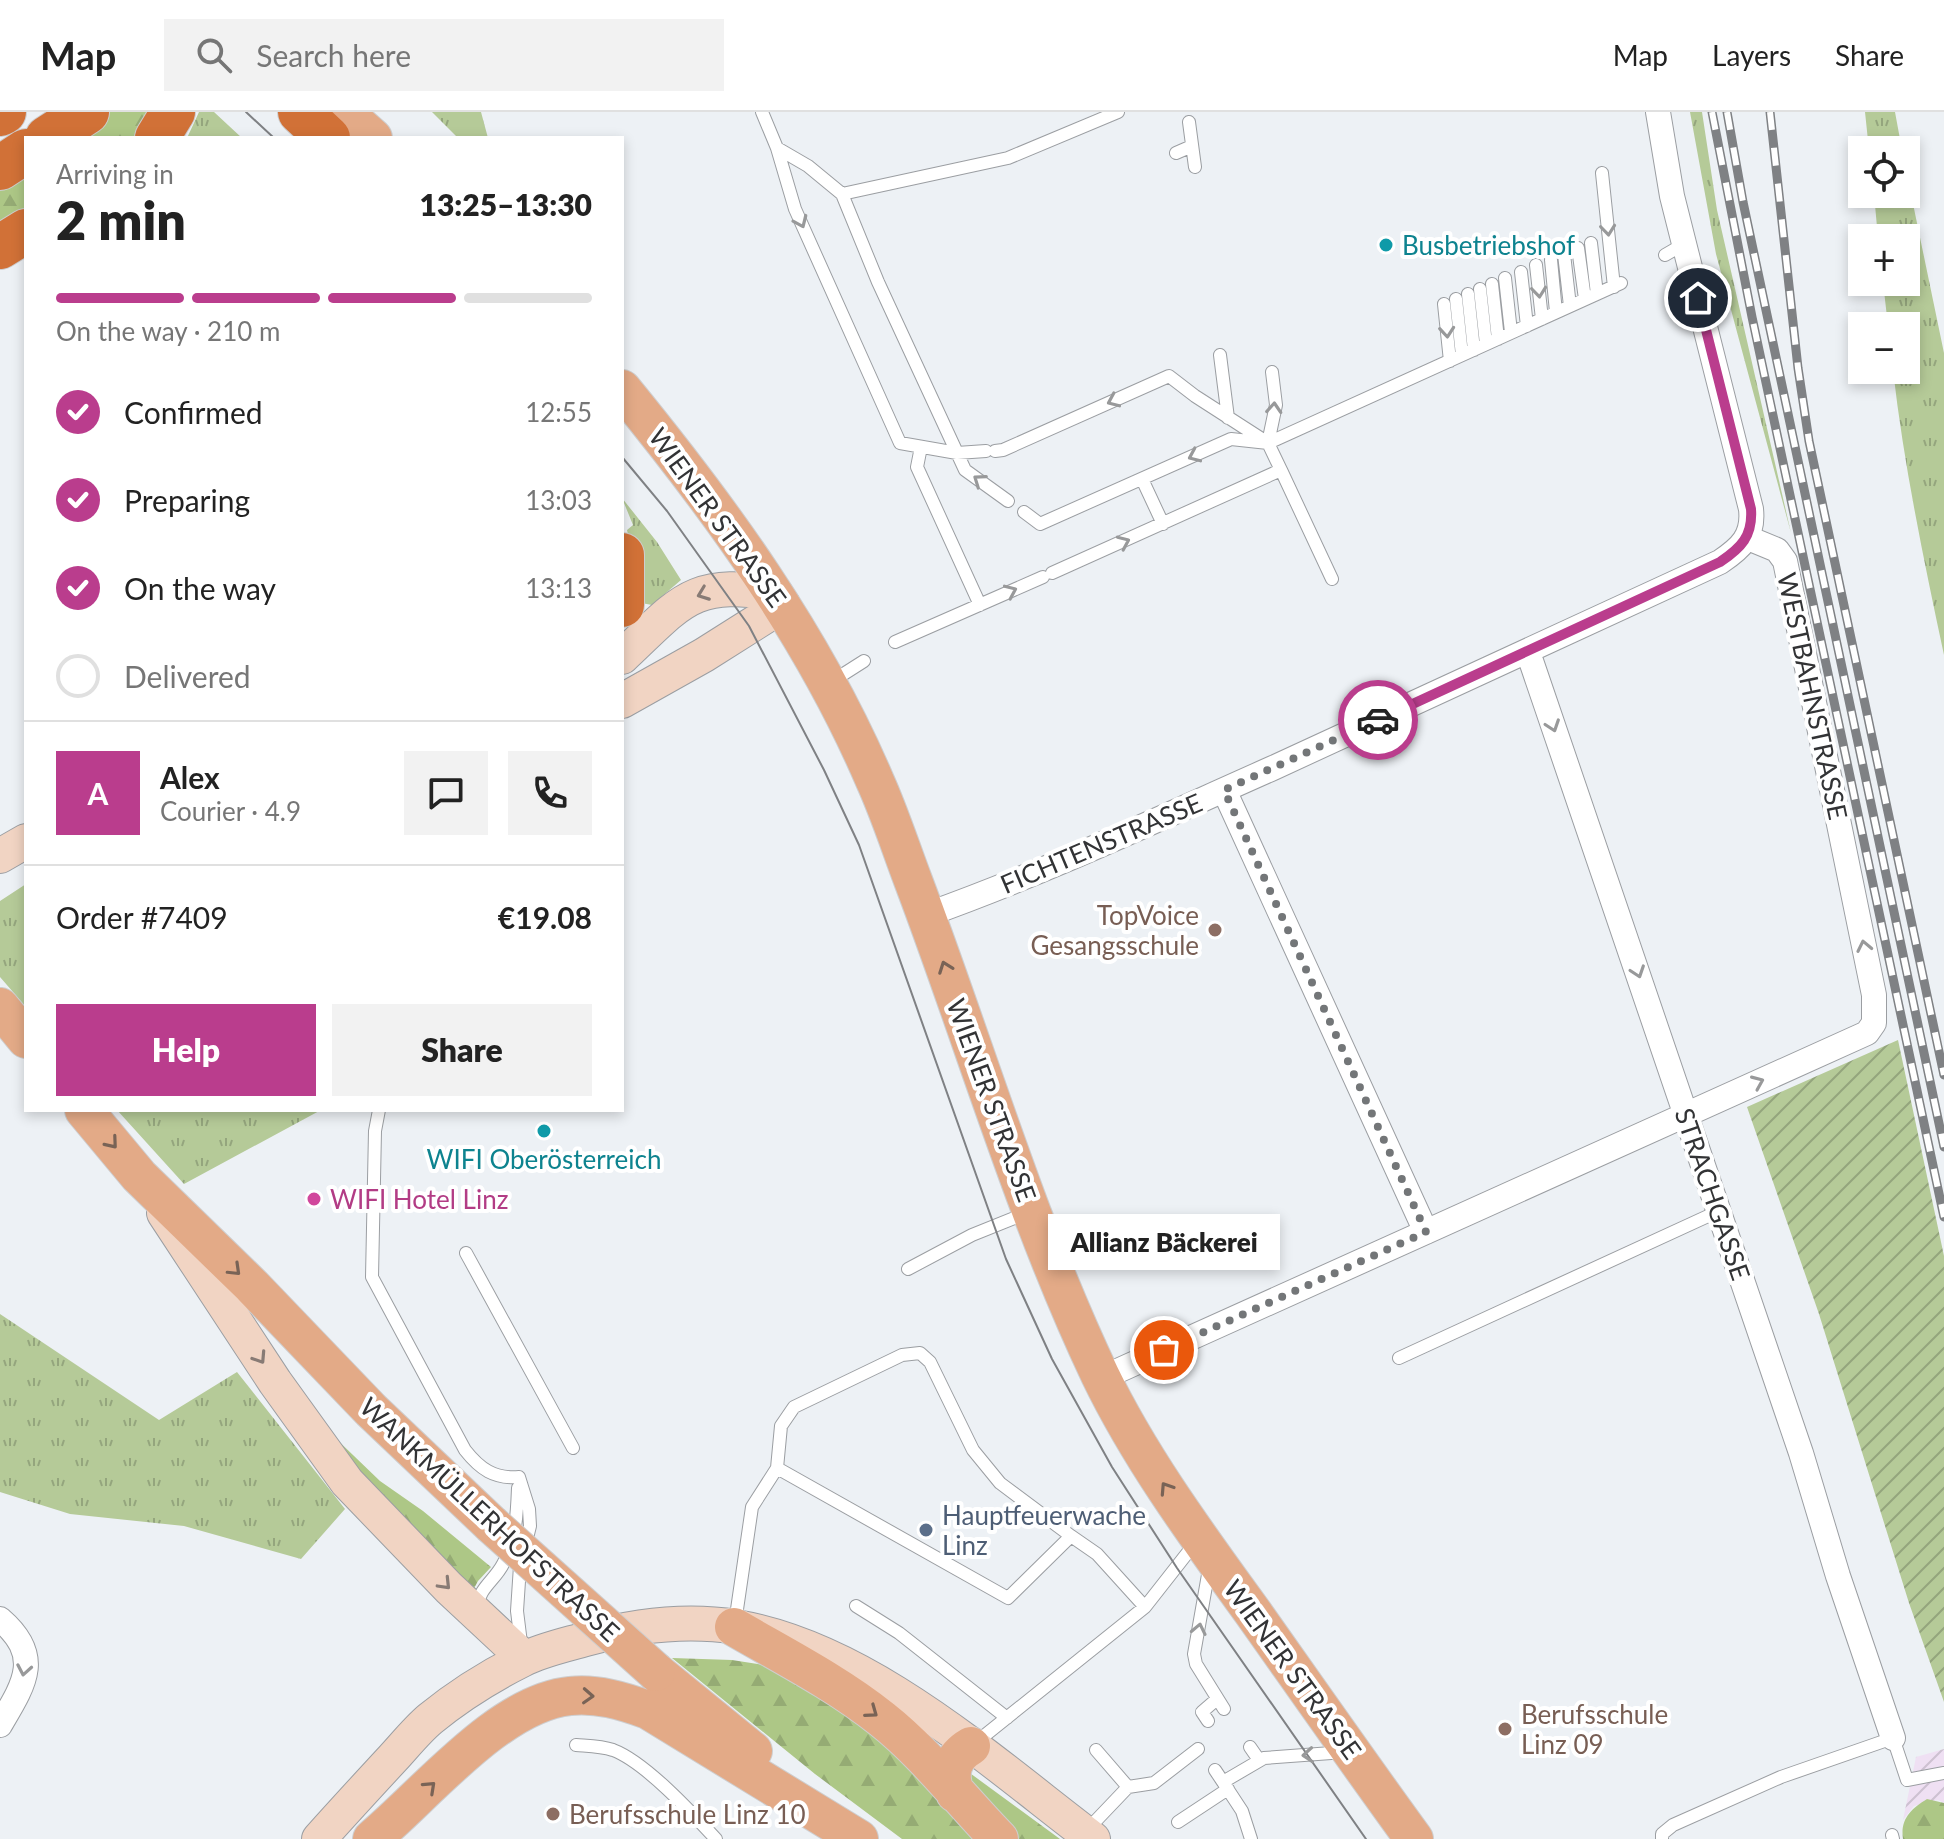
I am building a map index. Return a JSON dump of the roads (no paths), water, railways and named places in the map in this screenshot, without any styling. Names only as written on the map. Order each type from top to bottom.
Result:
[{"type":"highway","points":[[50,136],[87,112]]},
{"type":"highway","points":[[158,136],[173,112]]},
{"type":"highway","points":[[300,112],[326,136]]},
{"type":"highway","points":[[0,168],[24,152]]},
{"type":"highway","points":[[624,583],[627,626]]},
{"type":"main road","points":[[344,112],[371,136]]},
{"type":"main road","points":[[382,112],[392,136]]},
{"type":"main road","name":"WIENER STRASSE","points":[[624,392],[680,462],[779,600],[828,684],[876,782],[1049,1258],[1102,1378],[1147,1459],[1352,1752],[1402,1835]]},
{"type":"main road","points":[[627,626],[674,609],[698,594],[724,588],[743,588],[779,600]]},
{"type":"main road","points":[[624,700],[704,655],[779,600]]},
{"type":"main road","points":[[627,626],[655,647],[669,652],[704,655]]},
{"type":"main road","points":[[0,856],[24,842]]},
{"type":"main road","points":[[0,1007],[24,1037]]},
{"type":"main road","name":"WANKMÜLLERHOFSTRASSE","points":[[86,1112],[139,1176],[252,1286],[371,1410],[491,1524],[656,1672],[860,1839]]},
{"type":"main road","name":"WANKMÜLLERHOFSTRASSE","points":[[139,1176],[275,1382],[347,1482],[481,1619],[524,1658]]},
{"type":"main road","points":[[319,1839],[429,1720],[524,1658],[601,1635],[647,1627],[695,1624],[734,1627],[805,1647],[837,1662],[936,1720],[1089,1836]]},
{"type":"main road","points":[[734,1627],[837,1688],[881,1719],[909,1743],[999,1839]]},
{"type":"main road","points":[[372,1839],[488,1733],[514,1715],[540,1703],[569,1696],[597,1696],[625,1701],[648,1710],[860,1839]]},
{"type":"main road","points":[[955,1793],[950,1769],[971,1746]]},
{"type":"street","points":[[1658,112],[1672,196],[1675,250],[1751,509],[1752,524],[1748,538]]},
{"type":"street","name":"FICHTENSTRASSE","points":[[926,915],[1071,857],[1528,652],[1720,562],[1748,538]]},
{"type":"street","name":"WESTBAHNSTRASSE","points":[[1686,1114],[1856,1040],[1867,1033],[1874,1023],[1874,995],[1785,561],[1777,550],[1748,538]]},
{"type":"street","name":"STRACHGASSE","points":[[1528,652],[1801,1453],[1838,1576],[1893,1738]]},
{"type":"street","points":[[1224,790],[1426,1232]]},
{"type":"street","points":[[1102,1378],[1686,1114]]},
{"type":"street","points":[[0,1619],[20,1638],[27,1658],[18,1692],[0,1725]]},
{"type":"lane","points":[[762,112],[777,148],[795,209],[900,443],[957,453],[1003,450],[1169,376],[1268,443],[1332,579]]},
{"type":"lane","points":[[842,194],[1008,158],[1118,112]]},
{"type":"lane","points":[[1189,122],[1195,167]]},
{"type":"lane","points":[[1176,153],[1192,146]]},
{"type":"lane","points":[[777,148],[808,166],[842,194],[884,280],[965,470],[1008,501]]},
{"type":"lane","points":[[1024,512],[1040,524],[1231,439],[1268,443],[1617,285],[1602,173]]},
{"type":"lane","points":[[1584,245],[1591,296]]},
{"type":"lane","points":[[1564,254],[1570,306]]},
{"type":"lane","points":[[1551,260],[1556,312]]},
{"type":"lane","points":[[1536,265],[1542,319]]},
{"type":"lane","points":[[1521,272],[1527,326]]},
{"type":"lane","points":[[1505,278],[1511,332]]},
{"type":"lane","points":[[1468,294],[1498,339]]},
{"type":"lane","points":[[1468,294],[1468,353]]},
{"type":"lane","points":[[1468,294],[1468,353]]},
{"type":"lane","points":[[1220,355],[1228,418]]},
{"type":"lane","points":[[1268,443],[1276,405],[1272,372]]},
{"type":"lane","points":[[921,447],[917,467],[980,605]]},
{"type":"lane","points":[[895,642],[1281,470]]},
{"type":"lane","points":[[1142,479],[1163,524]]},
{"type":"lane","points":[[828,684],[864,661]]},
{"type":"lane","points":[[379,1112],[375,1131],[371,1267],[375,1285],[474,1461],[486,1472],[504,1479],[519,1477]]},
{"type":"lane","points":[[908,1269],[972,1235],[1032,1210]]},
{"type":"lane","points":[[1399,1358],[1719,1211]]},
{"type":"lane","points":[[466,1253],[573,1448]]},
{"type":"lane","points":[[734,1627],[752,1507],[777,1468],[781,1426],[794,1407],[902,1355],[920,1353],[930,1362],[973,1450],[1000,1483],[1097,1554],[1145,1607]]},
{"type":"lane","points":[[777,1468],[1008,1598],[1071,1536]]},
{"type":"lane","points":[[481,1619],[478,1598],[504,1563],[514,1536],[519,1477]]},
{"type":"lane","points":[[519,1477],[529,1509],[530,1526],[520,1566],[517,1611],[524,1658]]},
{"type":"lane","points":[[971,1746],[1145,1607],[1205,1546]]},
{"type":"lane","points":[[1201,1717],[1221,1704],[1196,1664],[1194,1654],[1207,1592],[1205,1546]]},
{"type":"lane","points":[[856,1606],[899,1633],[1007,1718]]},
{"type":"lane","points":[[1662,1839],[1662,1834],[1673,1825],[1781,1777],[1893,1738],[1907,1780],[1944,1773]]},
{"type":"lane","points":[[576,1745],[616,1751],[641,1768],[716,1839]]},
{"type":"lane","points":[[1250,1747],[1262,1759]]},
{"type":"lane","points":[[1089,1836],[1128,1787],[1154,1783],[1198,1749]]},
{"type":"lane","points":[[1096,1750],[1128,1787]]},
{"type":"lane","points":[[1178,1822],[1226,1786],[1241,1770],[1262,1759],[1352,1752]]},
{"type":"lane","points":[[1233,1758],[1241,1770]]},
{"type":"lane","points":[[1215,1770],[1242,1811],[1251,1839]]},
{"type":"tram line","points":[[246,112],[272,136]]},
{"type":"tram line","points":[[624,459],[667,511],[749,626],[824,770],[859,845],[1006,1259],[1052,1359],[1112,1467],[1177,1568],[1366,1839]]},
{"type":"railway","points":[[1712,112],[1752,317],[1944,1217]]},
{"type":"railway","points":[[1727,112],[1743,202],[1944,1147]]},
{"type":"railway","points":[[1770,112],[1809,441],[1944,1075]]},
{"type":"place","name":"Busbetriebshof","points":[[1386,245]]},
{"type":"place","name":"TopVoice Gesangsschule","points":[[1215,930]]},
{"type":"place","name":"WIFI Oberösterreich","points":[[544,1131]]},
{"type":"place","name":"WIFI Hotel Linz","points":[[314,1199]]},
{"type":"place","name":"Allianz Bäckerei","points":[[1164,1350]]},
{"type":"place","name":"Hauptfeuerwache Linz","points":[[926,1530]]},
{"type":"place","name":"Berufsschule Linz 09","points":[[1505,1729]]},
{"type":"place","name":"Berufsschule Linz 10","points":[[553,1814]]}]
